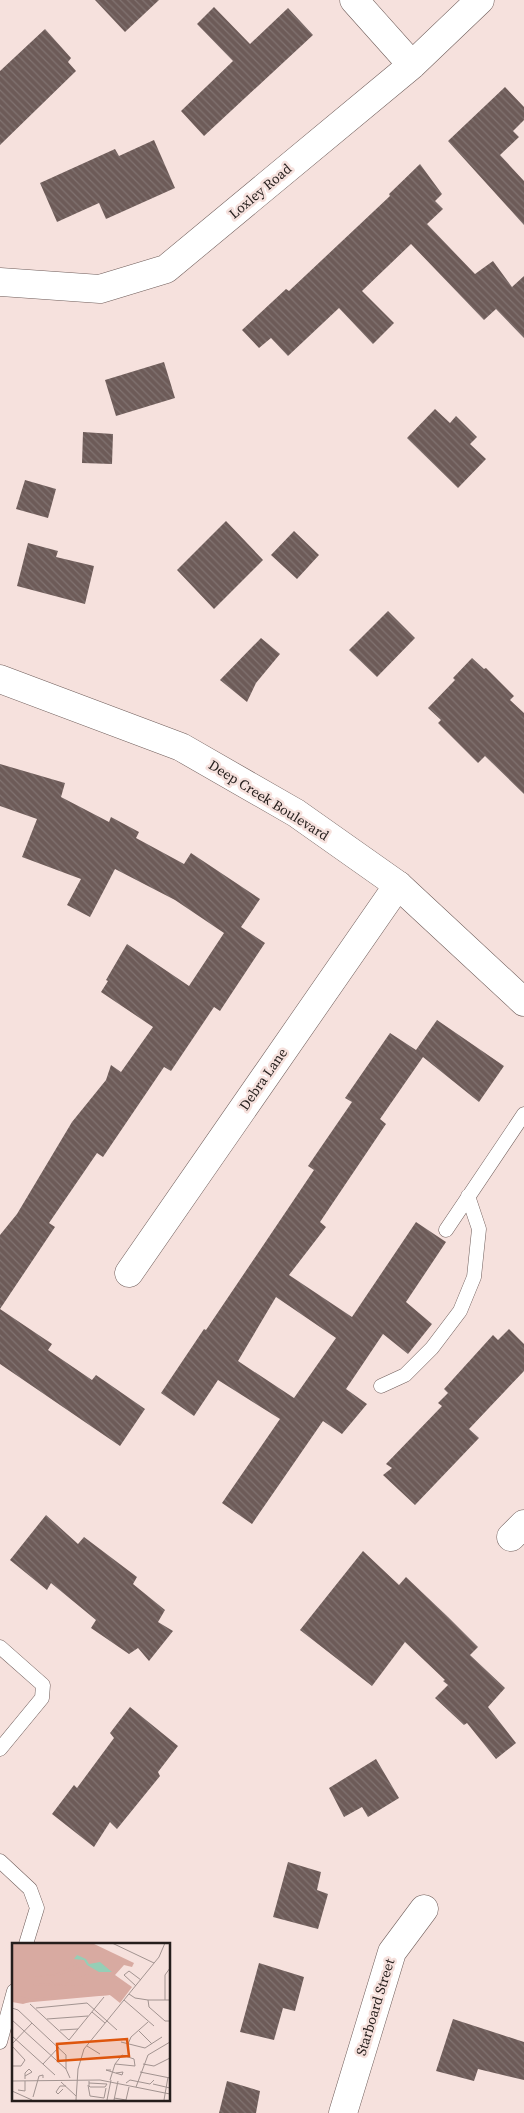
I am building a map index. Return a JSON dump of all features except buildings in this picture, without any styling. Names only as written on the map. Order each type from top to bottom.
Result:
[{"type":"street","points":[[354,0],[412,65]]},
{"type":"street","name":"Loxley Road","points":[[0,282],[100,289],[166,269],[412,65],[480,0]]},
{"type":"street","name":"Deep Creek Boulevard","points":[[0,680],[181,747],[296,813],[398,885],[524,1002]]},
{"type":"street","name":"Debra Lane","points":[[128,1273],[398,885]]},
{"type":"street","name":"Starboard Street","points":[[343,2113],[392,1952],[424,1909]]},
{"type":"lane","points":[[446,1230],[524,1114]]},
{"type":"lane","points":[[381,1386],[406,1375],[432,1348],[460,1310],[474,1277],[479,1229],[468,1196]]},
{"type":"lane","points":[[0,1646],[43,1685],[42,1698],[0,1749]]},
{"type":"lane","points":[[0,1862],[30,1889],[37,1908],[26,1943]]},
{"type":"lane","points":[[0,2042],[12,1998]]}]
